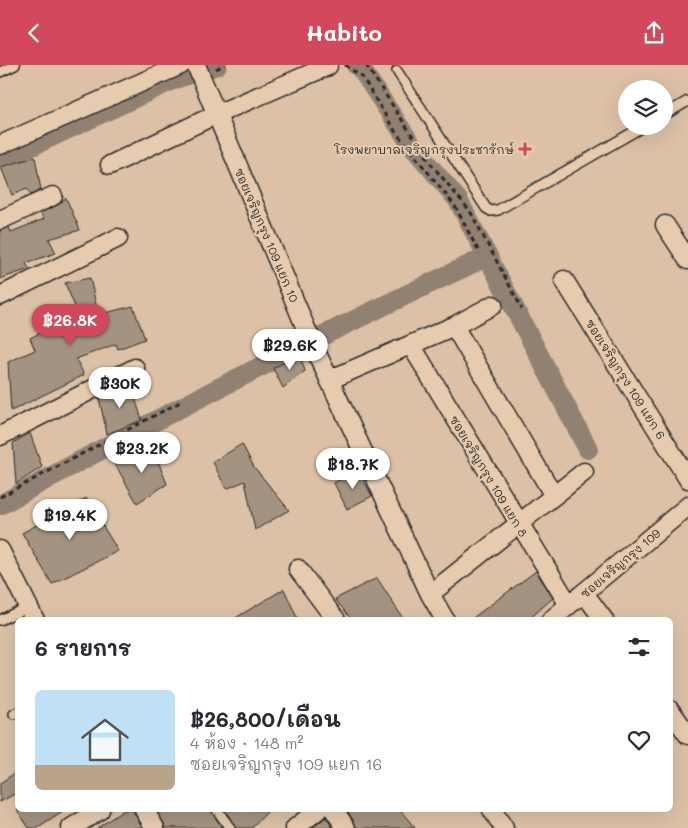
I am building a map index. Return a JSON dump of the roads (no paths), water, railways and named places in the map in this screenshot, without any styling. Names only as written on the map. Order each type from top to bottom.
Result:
[{"type":"street","points":[[110,165],[328,66]]},
{"type":"street","points":[[0,145],[194,68]]},
{"type":"street","name":"ซอยเจริญกรุง 109 แยก 10","points":[[194,68],[217,115],[310,339],[430,594],[443,617]]},
{"type":"street","points":[[0,220],[53,196]]},
{"type":"street","points":[[665,225],[688,261]]},
{"type":"street","points":[[0,296],[118,238]]},
{"type":"street","name":"ซอยเจริญกรุง 109 แยก 6","points":[[564,280],[688,479]]},
{"type":"street","points":[[329,380],[454,326],[492,305]]},
{"type":"street","points":[[454,326],[554,496]]},
{"type":"street","name":"ซอยเจริญกรุง 109 แยก 8","points":[[411,345],[518,524],[569,605]]},
{"type":"street","points":[[0,436],[134,368]]},
{"type":"street","points":[[430,594],[584,472]]},
{"type":"street","name":"ซอยเจริญกรุง 109","points":[[555,617],[688,506]]},
{"type":"street","points":[[0,550],[31,614]]},
{"type":"street","points":[[298,569],[334,617]]},
{"type":"street","points":[[584,593],[602,617]]},
{"type":"street","points":[[673,717],[679,731]]},
{"type":"street","points":[[71,828],[97,812]]},
{"type":"street","points":[[145,812],[155,828]]},
{"type":"street","points":[[295,828],[315,812]]},
{"type":"street","points":[[335,812],[346,828]]},
{"type":"street","points":[[493,812],[504,828]]},
{"type":"lane","points":[[0,72],[15,65]]},
{"type":"lane","points":[[397,71],[486,208],[491,211],[498,210],[628,135]]},
{"type":"lane","points":[[673,110],[688,101]]},
{"type":"lane","points":[[16,617],[31,614]]},
{"type":"lane","points":[[0,620],[15,617]]},
{"type":"lane","points":[[218,812],[230,828]]},
{"type":"waterway","points":[[0,161],[175,79],[217,65]]},
{"type":"waterway","points":[[356,65],[361,69],[413,147],[458,200],[588,449]]},
{"type":"waterway","points":[[0,505],[241,376],[488,256]]},
{"type":"place","name":"โรงพยาบาลเจริญกรุงประชารักษ์","points":[[525,149]]}]
